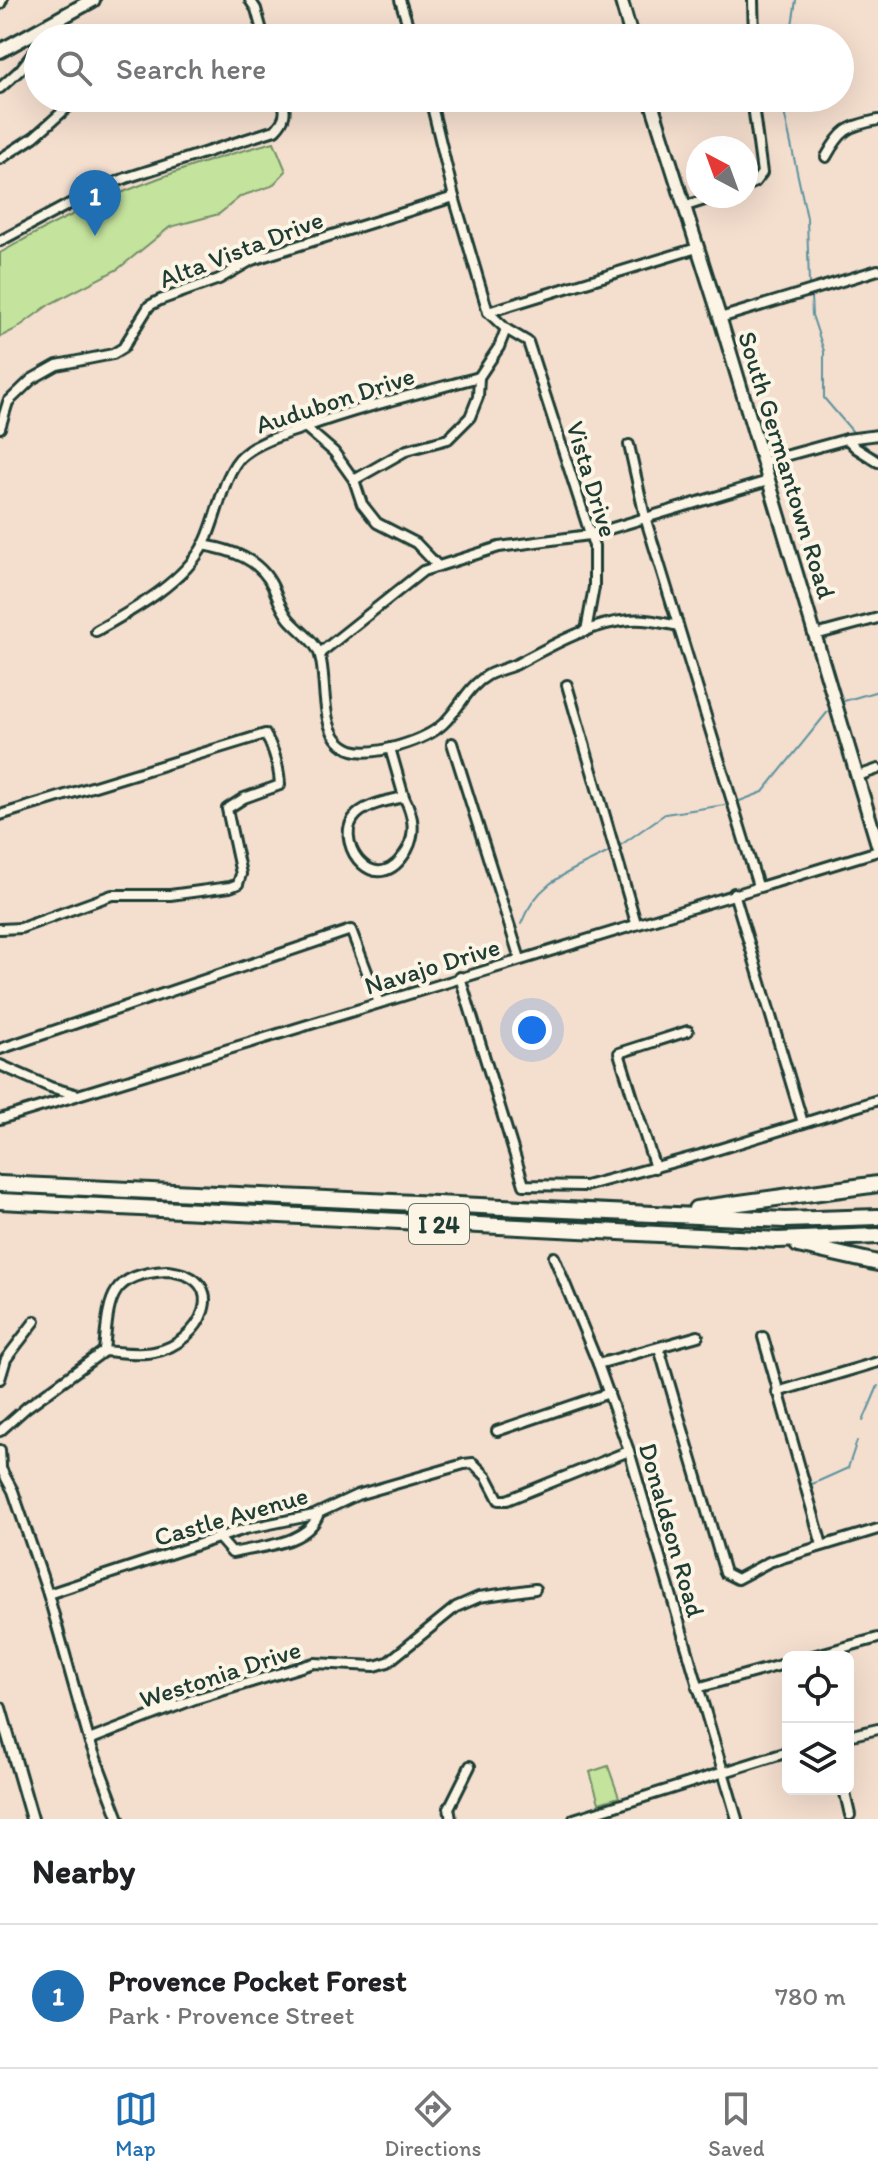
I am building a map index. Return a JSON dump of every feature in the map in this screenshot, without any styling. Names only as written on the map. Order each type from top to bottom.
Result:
[{"type":"highway","name":"I 24","points":[[0,1184],[785,1220],[878,1217]]},
{"type":"highway","points":[[660,1214],[878,1184]]},
{"type":"highway","name":"I 24","points":[[0,1201],[778,1240],[878,1236]]},
{"type":"highway","points":[[778,1240],[878,1263]]},
{"type":"main road","points":[[56,24],[93,0]]},
{"type":"main road","points":[[621,0],[628,24]]},
{"type":"main road","points":[[0,51],[24,41]]},
{"type":"main road","name":"South Germantown Road","points":[[655,112],[686,206]]},
{"type":"main road","name":"South Germantown Road","points":[[687,208],[878,848]]},
{"type":"street","points":[[250,0],[260,24]]},
{"type":"street","points":[[400,0],[408,24]]},
{"type":"street","points":[[753,0],[754,24]]},
{"type":"street","points":[[0,88],[24,65]]},
{"type":"street","points":[[0,159],[34,137],[62,112]]},
{"type":"street","points":[[0,241],[92,192],[126,178],[275,130],[284,121],[285,112]]},
{"type":"street","points":[[433,112],[454,197],[488,312],[697,248]]},
{"type":"street","points":[[754,112],[757,136]]},
{"type":"street","points":[[826,157],[838,134],[862,123],[878,120]]},
{"type":"street","points":[[758,143],[762,173],[758,178]]},
{"type":"street","name":"Alta Vista Drive","points":[[0,428],[8,402],[32,379],[57,365],[113,354],[123,348],[149,306],[160,300],[219,279],[252,260],[454,197]]},
{"type":"street","points":[[720,318],[878,270]]},
{"type":"street","name":"Vista Drive","points":[[488,312],[506,329],[528,342],[594,546],[594,587],[586,631]]},
{"type":"street","points":[[354,480],[407,450],[448,439],[470,417],[478,397],[479,377],[499,347],[506,329]]},
{"type":"street","name":"Audubon Drive","points":[[96,631],[158,593],[191,561],[203,545],[240,457],[267,441],[341,414],[479,377]]},
{"type":"street","points":[[305,427],[334,452],[354,480],[362,504],[377,523],[416,543],[438,566]]},
{"type":"street","points":[[763,462],[847,439],[878,435]]},
{"type":"street","points":[[847,439],[878,462]]},
{"type":"street","points":[[629,445],[645,517],[758,886]]},
{"type":"street","points":[[320,653],[423,571],[499,547],[589,535],[768,481]]},
{"type":"street","points":[[203,545],[222,548],[257,564],[266,574],[281,609],[320,653],[330,726],[350,750],[390,748],[423,737],[443,724],[468,691],[489,674],[586,631],[631,619],[678,626]]},
{"type":"street","points":[[815,635],[878,618]]},
{"type":"street","points":[[567,685],[636,923]]},
{"type":"street","points":[[0,815],[265,734],[272,746],[280,785],[244,798],[227,809],[241,874],[238,884],[170,895],[112,895],[21,928],[0,929]]},
{"type":"street","points":[[452,743],[520,959]]},
{"type":"street","points":[[390,748],[414,827],[409,845],[392,868],[378,872],[366,867],[350,842],[348,829],[354,817],[365,808],[404,797]]},
{"type":"street","points":[[858,776],[878,769]]},
{"type":"street","name":"Navajo Drive","points":[[0,1119],[878,848]]},
{"type":"street","points":[[734,893],[803,1123]]},
{"type":"street","points":[[0,1049],[351,930],[379,1003]]},
{"type":"street","points":[[460,977],[524,1185],[585,1186],[655,1168],[878,1100]]},
{"type":"street","points":[[655,1168],[619,1053],[688,1031]]},
{"type":"street","points":[[0,1065],[50,1087],[78,1095]]},
{"type":"street","name":"Donaldson Road","points":[[554,1257],[598,1364],[629,1451],[737,1819]]},
{"type":"street","points":[[0,1431],[27,1407],[104,1351],[156,1352],[174,1344],[194,1330],[201,1318],[205,1304],[204,1290],[193,1278],[181,1272],[149,1272],[127,1280],[109,1302],[104,1351]]},
{"type":"street","points":[[0,1379],[6,1359],[35,1321]]},
{"type":"street","points":[[598,1364],[698,1336]]},
{"type":"street","points":[[763,1337],[822,1545]]},
{"type":"street","points":[[659,1348],[725,1573],[737,1579],[769,1562],[878,1529]]},
{"type":"street","points":[[777,1392],[878,1362]]},
{"type":"street","points":[[497,1431],[609,1393]]},
{"type":"street","points":[[0,1450],[0,1467],[13,1491],[48,1594],[89,1740],[119,1819]]},
{"type":"street","name":"Castle Avenue","points":[[48,1594],[218,1537],[319,1513],[357,1495],[464,1464],[473,1463],[480,1469],[499,1500],[516,1498],[629,1451]]},
{"type":"street","points":[[218,1537],[232,1553],[287,1540],[297,1537],[316,1523],[319,1513]]},
{"type":"street","name":"Westonia Drive","points":[[89,1740],[195,1699],[314,1663],[375,1666],[388,1662],[456,1607],[479,1597],[535,1589]]},
{"type":"street","points":[[831,1651],[878,1638]]},
{"type":"street","points":[[697,1688],[782,1665]]},
{"type":"street","points":[[0,1708],[32,1819]]},
{"type":"street","points":[[854,1735],[878,1729]]},
{"type":"street","points":[[574,1819],[782,1754]]},
{"type":"street","points":[[451,1819],[449,1808],[470,1766]]},
{"type":"street","points":[[845,1795],[850,1815]]},
{"type":"green space","points":[[274,142],[286,171],[272,186],[241,196],[219,214],[170,227],[118,269],[50,304],[0,337],[0,253],[65,218],[133,188]]},
{"type":"green space","points":[[608,1766],[619,1797],[599,1803],[590,1772]]},
{"type":"waterway","points":[[792,24],[796,0]]},
{"type":"waterway","points":[[784,112],[807,218],[809,284]]},
{"type":"waterway","points":[[811,297],[812,315],[824,351],[824,398],[853,432]]},
{"type":"waterway","points":[[863,443],[878,454]]},
{"type":"waterway","points":[[844,701],[878,691]]},
{"type":"waterway","points":[[737,802],[763,792],[830,709]]},
{"type":"waterway","points":[[618,847],[665,814],[725,805]]},
{"type":"waterway","points":[[521,924],[536,897],[546,887],[568,872],[609,852]]},
{"type":"waterway","points":[[863,1421],[878,1386]]},
{"type":"waterway","points":[[810,1485],[848,1468],[857,1441]]},
{"type":"place","name":"Provence Pocket Forest","points":[[95,236]]}]
